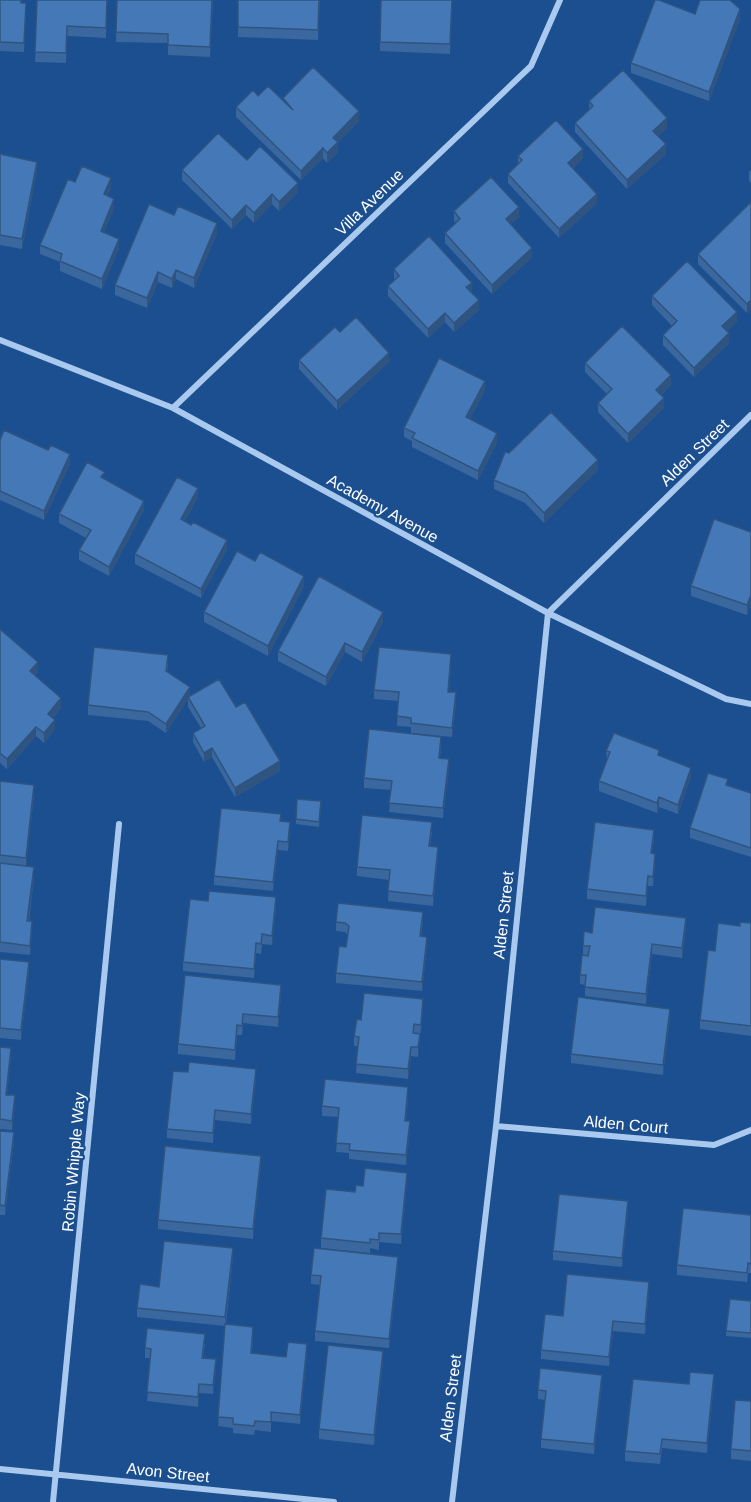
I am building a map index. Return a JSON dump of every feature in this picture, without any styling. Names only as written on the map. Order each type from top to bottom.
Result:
[{"type":"street","name":"Villa Avenue","points":[[173,408],[531,66],[560,0]]},
{"type":"street","name":"Academy Avenue","points":[[0,340],[173,408],[548,613],[726,699],[751,704]]},
{"type":"street","name":"Alden Street","points":[[452,1502],[495,1126],[548,613],[751,415]]},
{"type":"street","name":"Robin Whipple Way","points":[[53,1502],[119,824]]},
{"type":"street","name":"Alden Court","points":[[495,1126],[714,1144],[751,1130]]},
{"type":"street","name":"Avon Street","points":[[0,1469],[334,1502]]},
{"type":"building","points":[[0,0],[21,0],[21,3],[26,3],[24,43],[0,42]]},
{"type":"building","points":[[37,0],[107,0],[106,28],[67,26],[66,53],[35,52]]},
{"type":"building","points":[[117,0],[212,0],[210,47],[168,45],[168,34],[116,32]]},
{"type":"building","points":[[238,0],[319,0],[318,30],[238,27]]},
{"type":"building","points":[[381,0],[452,0],[450,44],[380,42]]},
{"type":"building","points":[[655,0],[695,14],[700,0],[730,0],[740,9],[709,92],[631,63]]},
{"type":"building","points":[[313,67],[359,111],[333,138],[338,142],[327,153],[323,148],[301,171],[236,107],[253,90],[258,96],[268,86],[293,110],[283,98]]},
{"type":"building","points":[[623,70],[667,118],[653,131],[666,144],[627,180],[575,123],[593,106],[589,101]]},
{"type":"building","points":[[556,120],[583,149],[568,163],[597,194],[559,229],[508,174],[522,160],[518,156]]},
{"type":"building","points":[[218,133],[247,160],[260,146],[298,183],[279,202],[272,194],[254,213],[246,205],[232,220],[182,170]]},
{"type":"building","points":[[0,154],[37,162],[22,239],[0,235]]},
{"type":"building","points":[[82,166],[111,178],[104,194],[114,199],[101,231],[119,239],[102,279],[60,261],[62,254],[40,245],[68,179],[75,182]]},
{"type":"building","points":[[491,177],[519,207],[506,219],[532,248],[492,285],[445,233],[460,219],[454,211]]},
{"type":"building","points":[[751,202],[751,300],[747,304],[698,254]]},
{"type":"building","points":[[149,204],[174,215],[178,206],[217,223],[194,278],[176,270],[172,279],[158,272],[147,298],[115,285]]},
{"type":"building","points":[[429,236],[472,283],[466,287],[479,300],[454,323],[445,313],[428,329],[388,286],[399,276],[394,269]]},
{"type":"building","points":[[687,261],[737,312],[722,326],[729,333],[694,368],[663,335],[677,321],[652,296]]},
{"type":"building","points":[[356,317],[389,353],[337,401],[299,360],[335,327],[340,332]]},
{"type":"building","points":[[622,326],[671,375],[656,390],[664,398],[628,434],[598,403],[612,389],[585,363]]},
{"type":"building","points":[[439,358],[485,381],[466,417],[497,433],[478,471],[412,438],[415,433],[404,428]]},
{"type":"building","points":[[551,412],[598,460],[544,513],[525,493],[494,480],[505,452],[509,453]]},
{"type":"building","points":[[4,430],[48,450],[51,445],[70,454],[44,511],[0,491],[0,440]]},
{"type":"building","points":[[87,462],[105,472],[101,477],[144,501],[109,567],[79,550],[91,530],[59,514]]},
{"type":"building","points":[[177,477],[198,488],[181,519],[191,525],[193,522],[227,540],[201,589],[135,554]]},
{"type":"building","points":[[714,519],[751,532],[751,595],[747,605],[691,586]]},
{"type":"building","points":[[237,551],[255,561],[260,552],[304,576],[268,646],[204,612]]},
{"type":"building","points":[[319,576],[383,612],[362,652],[345,643],[326,677],[278,651]]},
{"type":"building","points":[[0,629],[38,662],[30,671],[61,698],[48,714],[55,720],[44,733],[36,727],[7,759],[0,753]]},
{"type":"building","points":[[94,647],[168,655],[166,671],[190,687],[166,724],[148,712],[88,705]]},
{"type":"building","points":[[379,647],[451,654],[448,692],[456,692],[452,728],[411,723],[411,718],[397,716],[399,692],[374,690]]},
{"type":"building","points":[[219,679],[236,707],[245,702],[280,761],[235,788],[212,748],[204,753],[193,733],[205,726],[188,697]]},
{"type":"building","points":[[369,729],[441,737],[439,758],[449,759],[443,808],[389,803],[392,781],[364,778]]},
{"type":"building","points":[[614,733],[659,750],[658,755],[691,768],[678,805],[659,797],[657,803],[599,781],[610,752],[606,751]]},
{"type":"building","points":[[708,773],[728,779],[726,785],[751,793],[751,848],[690,828]]},
{"type":"building","points":[[0,781],[34,785],[26,858],[0,855]]},
{"type":"building","points":[[297,799],[321,801],[319,822],[296,819]]},
{"type":"building","points":[[221,808],[281,814],[280,821],[290,822],[288,842],[278,841],[273,882],[214,876]]},
{"type":"building","points":[[362,815],[432,822],[429,846],[438,847],[433,896],[388,891],[390,870],[357,867]]},
{"type":"building","points":[[595,822],[654,830],[651,853],[655,854],[653,877],[648,876],[646,896],[587,889]]},
{"type":"building","points":[[0,863],[34,867],[27,921],[32,921],[30,946],[0,942]]},
{"type":"building","points":[[209,891],[276,897],[272,936],[262,934],[261,944],[256,943],[254,969],[183,962],[190,899],[208,901]]},
{"type":"building","points":[[338,903],[423,912],[420,936],[427,937],[422,982],[336,973],[339,946],[346,947],[349,926],[336,922]]},
{"type":"building","points":[[595,907],[686,918],[682,948],[652,944],[646,994],[585,987],[586,975],[580,975],[582,955],[588,956],[590,946],[583,946],[584,931],[592,933]]},
{"type":"building","points":[[740,922],[751,923],[751,1026],[700,1020],[708,950],[715,951],[718,923],[740,926]]},
{"type":"building","points":[[0,959],[29,962],[21,1030],[0,1028]]},
{"type":"building","points":[[185,975],[281,985],[278,1017],[243,1014],[242,1026],[237,1025],[235,1050],[178,1044]]},
{"type":"building","points":[[364,993],[423,999],[421,1025],[414,1024],[413,1033],[420,1034],[418,1047],[411,1047],[408,1069],[356,1064],[359,1037],[354,1036],[357,1019],[361,1020]]},
{"type":"building","points":[[578,997],[670,1009],[663,1065],[571,1054]]},
{"type":"building","points":[[0,1047],[11,1048],[6,1095],[15,1095],[12,1121],[0,1119]]},
{"type":"building","points":[[189,1062],[256,1069],[251,1114],[215,1110],[213,1133],[167,1129],[173,1071],[188,1072]]},
{"type":"building","points":[[325,1079],[408,1087],[405,1121],[410,1121],[406,1155],[349,1150],[350,1144],[336,1143],[339,1108],[322,1106]]},
{"type":"building","points":[[0,1131],[14,1132],[5,1206],[0,1205]]},
{"type":"building","points":[[165,1146],[261,1156],[253,1229],[158,1220]]},
{"type":"building","points":[[365,1168],[407,1173],[401,1234],[379,1233],[379,1240],[370,1239],[370,1243],[321,1238],[326,1189],[355,1192],[356,1185],[363,1186]]},
{"type":"building","points":[[559,1194],[628,1201],[622,1258],[553,1251]]},
{"type":"building","points":[[683,1208],[751,1215],[751,1264],[748,1263],[747,1273],[677,1265]]},
{"type":"building","points":[[164,1241],[233,1248],[225,1317],[137,1308],[140,1284],[159,1287]]},
{"type":"building","points":[[314,1248],[398,1257],[389,1339],[315,1331],[321,1276],[311,1275]]},
{"type":"building","points":[[567,1274],[649,1282],[645,1324],[613,1321],[609,1357],[541,1350],[545,1314],[563,1316]]},
{"type":"building","points":[[730,1299],[751,1301],[751,1333],[726,1331]]},
{"type":"building","points":[[225,1324],[253,1327],[251,1353],[286,1357],[288,1342],[307,1344],[300,1415],[271,1412],[271,1422],[255,1421],[254,1426],[233,1424],[233,1418],[218,1417]]},
{"type":"building","points":[[147,1328],[205,1334],[202,1358],[216,1359],[213,1385],[199,1384],[198,1397],[147,1392],[151,1349],[145,1348]]},
{"type":"building","points":[[328,1345],[383,1351],[374,1435],[319,1429]]},
{"type":"building","points":[[540,1368],[602,1375],[594,1444],[541,1439],[546,1391],[538,1390]]},
{"type":"building","points":[[690,1372],[714,1374],[707,1443],[662,1439],[660,1454],[625,1451],[633,1379],[689,1384]]},
{"type":"building","points":[[735,1400],[751,1401],[751,1451],[731,1449]]}]
